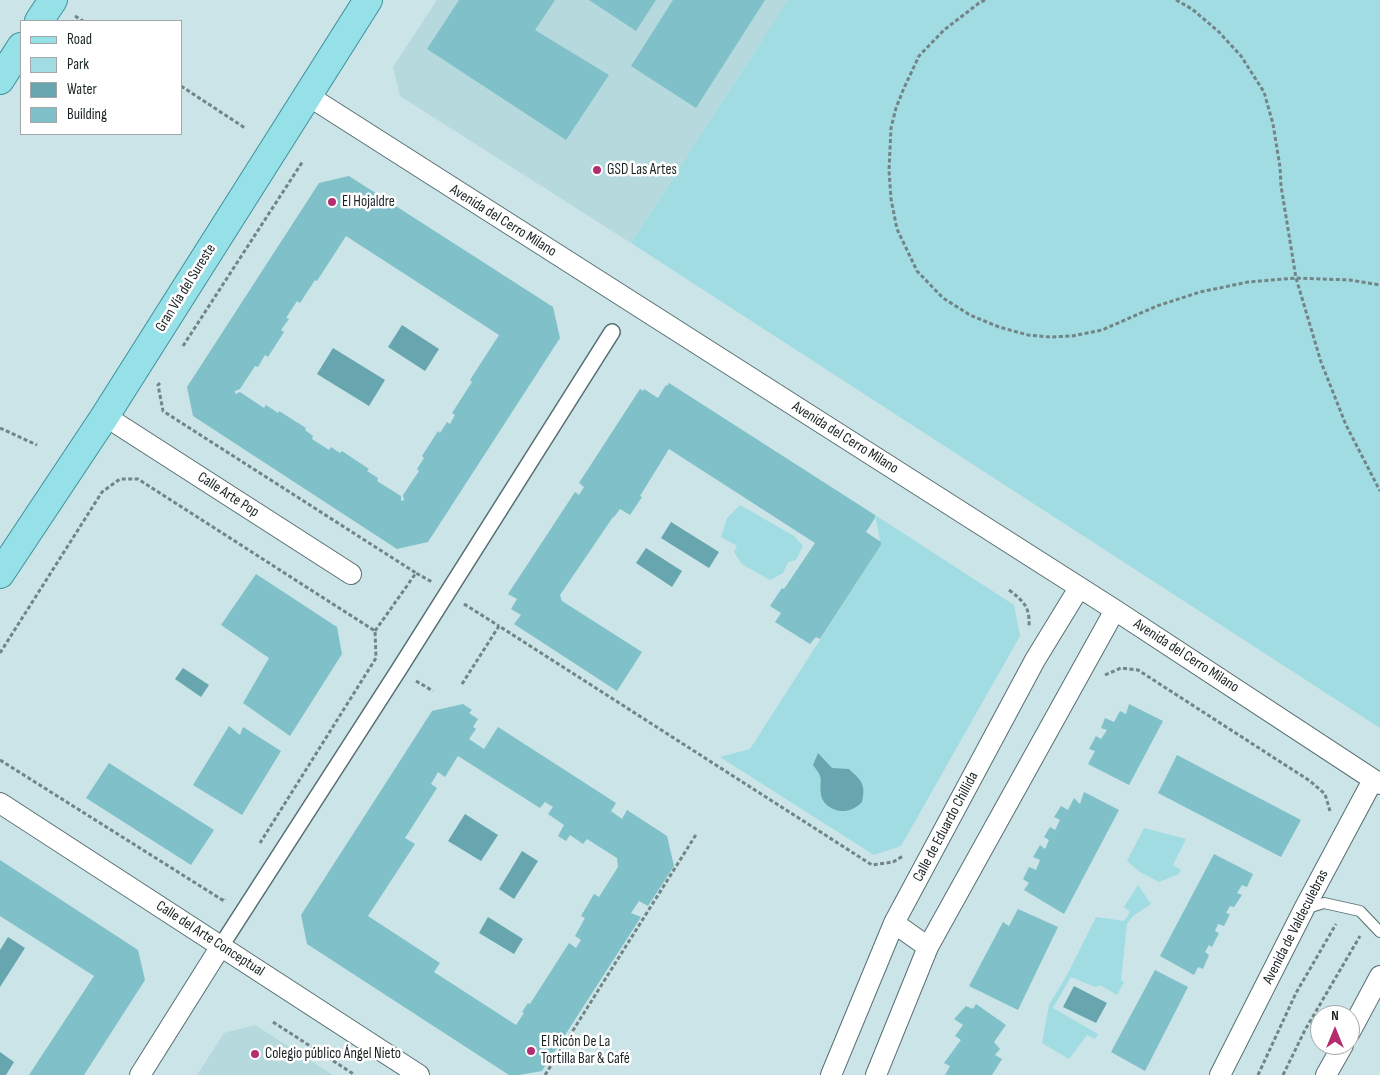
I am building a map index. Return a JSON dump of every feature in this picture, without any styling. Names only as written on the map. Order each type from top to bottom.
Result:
[{"type":"main road","points":[[39,20],[52,0]]},
{"type":"main road","name":"Gran Vía del Sureste","points":[[0,574],[105,416],[368,0]]},
{"type":"main road","points":[[0,80],[20,49]]},
{"type":"street","name":"Avenida del Cerro Milano","points":[[308,95],[1115,610],[1377,782]]},
{"type":"street","points":[[140,1075],[612,332]]},
{"type":"street","name":"Calle Arte Pop","points":[[105,416],[351,574]]},
{"type":"street","name":"Calle de Eduardo Chillida","points":[[831,1075],[894,922],[1035,660],[1079,588]]},
{"type":"street","points":[[876,1075],[928,947],[1115,610]]},
{"type":"street","name":"Avenida de Valdeculebras","points":[[1220,1075],[1304,909],[1377,782]]},
{"type":"street","name":"Calle del Arte Conceptual","points":[[0,803],[419,1075]]},
{"type":"street","points":[[894,922],[928,947]]},
{"type":"street","points":[[1360,1013],[1380,976]]},
{"type":"street","points":[[1326,1075],[1337,1055]]},
{"type":"lane","points":[[1304,909],[1324,904],[1360,911],[1380,932]]},
{"type":"path","points":[[985,0],[944,30],[920,56],[904,88],[891,128],[889,170],[891,199],[897,228],[916,270],[943,298],[970,315],[999,327],[1028,335],[1050,337],[1072,336],[1102,330],[1157,306],[1200,292],[1248,282],[1296,278],[1350,280],[1380,284]]},
{"type":"path","points":[[1176,0],[1192,9],[1219,32],[1241,56],[1264,92],[1274,124],[1281,186],[1296,278],[1321,362],[1346,425],[1380,491]]},
{"type":"path","points":[[75,16],[81,20]]},
{"type":"path","points":[[182,87],[245,128]]},
{"type":"path","points":[[180,352],[303,162]]},
{"type":"path","points":[[164,376],[158,385],[163,411],[416,573]]},
{"type":"path","points":[[0,428],[38,445]]},
{"type":"path","points":[[0,653],[102,492],[120,479],[138,479],[375,631],[376,658],[255,851]]},
{"type":"path","points":[[1009,590],[1025,603],[1029,616],[1028,634]]},
{"type":"path","points":[[462,684],[499,626],[872,865],[893,862],[907,853]]},
{"type":"path","points":[[1102,676],[1121,668],[1138,670],[1310,781],[1325,794],[1331,813]]},
{"type":"path","points":[[0,760],[224,901],[229,893]]},
{"type":"path","points":[[545,1075],[697,834]]},
{"type":"path","points":[[1258,1075],[1296,992],[1339,920]]},
{"type":"path","points":[[1282,1075],[1305,1030],[1360,936],[1355,932]]},
{"type":"path","points":[[273,1022],[355,1075]]},
{"type":"shaded area","name":"GSD Las Artes","points":[[437,0],[788,0],[631,243],[400,96],[393,67]]},
{"type":"shaded area","name":"Colegio público Ángel Nieto","points":[[255,1025],[333,1075],[197,1075],[224,1033]]},
{"type":"green space","points":[[788,0],[1380,0],[1380,728],[631,243]]},
{"type":"green space","points":[[740,505],[794,536],[803,546],[796,560],[788,562],[783,573],[770,580],[742,564],[734,552],[737,546],[721,537],[727,518]]},
{"type":"green space","points":[[875,515],[1014,605],[1020,636],[901,846],[874,855],[720,757],[750,749],[881,545]]},
{"type":"green space","points":[[1144,828],[1186,839],[1173,865],[1181,870],[1179,874],[1159,882],[1140,872],[1127,861]]},
{"type":"green space","points":[[1138,885],[1151,904],[1133,916],[1127,924],[1121,980],[1124,982],[1117,995],[1100,985],[1095,987],[1071,977],[1053,1008],[1098,1034],[1095,1039],[1087,1035],[1069,1059],[1042,1043],[1049,1005],[1067,975],[1096,917],[1124,921],[1130,912],[1124,907]]},
{"type":"water","points":[[402,325],[439,349],[425,371],[388,347]]},
{"type":"water","points":[[333,348],[385,380],[369,406],[317,374]]},
{"type":"water","points":[[671,522],[719,552],[709,568],[661,538]]},
{"type":"water","points":[[646,548],[682,571],[672,587],[636,563]]},
{"type":"water","points":[[183,668],[209,685],[201,697],[175,679]]},
{"type":"water","points":[[818,753],[832,768],[849,769],[860,780],[863,787],[862,802],[854,808],[845,811],[833,809],[826,804],[821,794],[820,777],[813,765]]},
{"type":"water","points":[[465,814],[498,835],[481,861],[448,841]]},
{"type":"water","points":[[522,851],[538,861],[514,899],[499,889]]},
{"type":"water","points":[[488,917],[523,939],[514,954],[479,933]]},
{"type":"water","points":[[8,937],[25,948],[0,987],[0,950]]},
{"type":"water","points":[[1074,986],[1107,1003],[1096,1023],[1063,1007]]},
{"type":"water","points":[[0,1052],[14,1062],[6,1075],[0,1075]]},
{"type":"building","points":[[459,0],[555,0],[535,30],[609,75],[566,140],[427,49]]},
{"type":"building","points":[[589,0],[656,0],[636,31]]},
{"type":"building","points":[[673,0],[765,0],[696,108],[631,66]]},
{"type":"building","points":[[349,176],[553,307],[560,338],[428,542],[397,549],[193,416],[187,387],[319,183]],"holes":[[[346,236],[499,335],[470,380],[472,382],[452,413],[455,415],[450,424],[447,422],[440,433],[438,431],[422,456],[424,458],[417,469],[419,471],[403,495],[404,500],[401,501],[401,496],[377,481],[378,478],[367,471],[369,469],[342,451],[340,453],[331,447],[329,450],[312,439],[313,436],[305,430],[306,428],[279,411],[278,413],[266,405],[264,408],[240,392],[235,394],[235,391],[240,389],[255,366],[258,367],[265,355],[268,357],[284,332],[281,330],[289,319],[286,318],[297,301],[300,303],[315,280],[317,281]]]},
{"type":"building","points":[[669,383],[875,515],[866,532],[881,542],[881,545],[820,639],[816,637],[810,644],[775,622],[781,613],[770,606],[782,588],[784,589],[815,543],[669,449],[630,515],[620,509],[613,517],[560,595],[562,601],[642,652],[617,691],[514,624],[521,615],[511,609],[517,599],[508,594],[575,492],[579,495],[584,487],[579,483],[640,389],[643,391],[644,389],[658,398]]},
{"type":"building","points":[[256,574],[337,627],[342,654],[290,736],[243,703],[269,658],[221,625]]},
{"type":"building","points":[[463,704],[472,710],[469,713],[478,719],[473,727],[476,729],[469,739],[484,749],[498,727],[616,803],[611,811],[622,819],[627,810],[667,836],[674,866],[648,906],[639,901],[631,913],[641,917],[542,1071],[509,1075],[307,944],[301,915],[432,711]],"holes":[[[458,756],[540,808],[545,802],[553,807],[548,814],[564,825],[558,836],[566,841],[570,835],[583,844],[587,839],[617,858],[618,867],[599,897],[594,894],[581,916],[585,918],[575,936],[581,940],[576,948],[569,943],[530,1004],[528,1003],[522,1012],[524,1013],[516,1025],[434,972],[440,963],[368,916],[415,844],[405,838],[437,788],[431,784],[438,772],[445,777]]]},
{"type":"building","points":[[1129,704],[1163,721],[1129,785],[1088,764],[1095,751],[1089,749],[1096,736],[1101,739],[1107,730],[1101,728],[1105,718],[1114,722],[1120,711],[1126,714]]},
{"type":"building","points":[[229,726],[240,735],[243,727],[281,751],[242,815],[193,785]]},
{"type":"building","points":[[1177,755],[1301,820],[1281,857],[1158,793]]},
{"type":"building","points":[[109,763],[214,830],[191,865],[86,798]]},
{"type":"building","points":[[1084,792],[1119,810],[1064,914],[1024,890],[1029,883],[1023,879],[1029,867],[1036,870],[1040,860],[1033,857],[1040,845],[1045,849],[1049,840],[1044,837],[1050,827],[1055,830],[1060,820],[1054,817],[1061,806],[1068,810],[1074,798],[1080,804]]},
{"type":"building","points":[[1214,854],[1253,874],[1247,887],[1242,885],[1237,893],[1242,895],[1234,907],[1230,906],[1226,913],[1230,914],[1224,926],[1218,924],[1215,931],[1219,933],[1212,947],[1209,945],[1205,952],[1209,955],[1203,969],[1198,967],[1194,975],[1160,956]]},
{"type":"building","points":[[0,860],[138,950],[145,980],[84,1075],[29,1075],[94,976],[0,916]]},
{"type":"building","points":[[1018,909],[1058,927],[1018,1010],[969,986],[1003,922],[1009,926]]},
{"type":"building","points":[[1155,970],[1188,987],[1145,1071],[1111,1052]]},
{"type":"building","points":[[976,1004],[1006,1025],[994,1042],[1000,1049],[995,1055],[1002,1059],[992,1075],[945,1075],[950,1066],[944,1063],[961,1040],[955,1036],[963,1025],[954,1019],[966,1006],[973,1009]]},
{"type":"place","name":"GSD Las Artes","points":[[597,170]]},
{"type":"place","name":"El Hojaldre","points":[[332,202]]},
{"type":"place","name":"El Ricón De La Tortilla Bar & Café","points":[[531,1051]]},
{"type":"place","name":"Colegio público Ángel Nieto","points":[[255,1054]]}]
